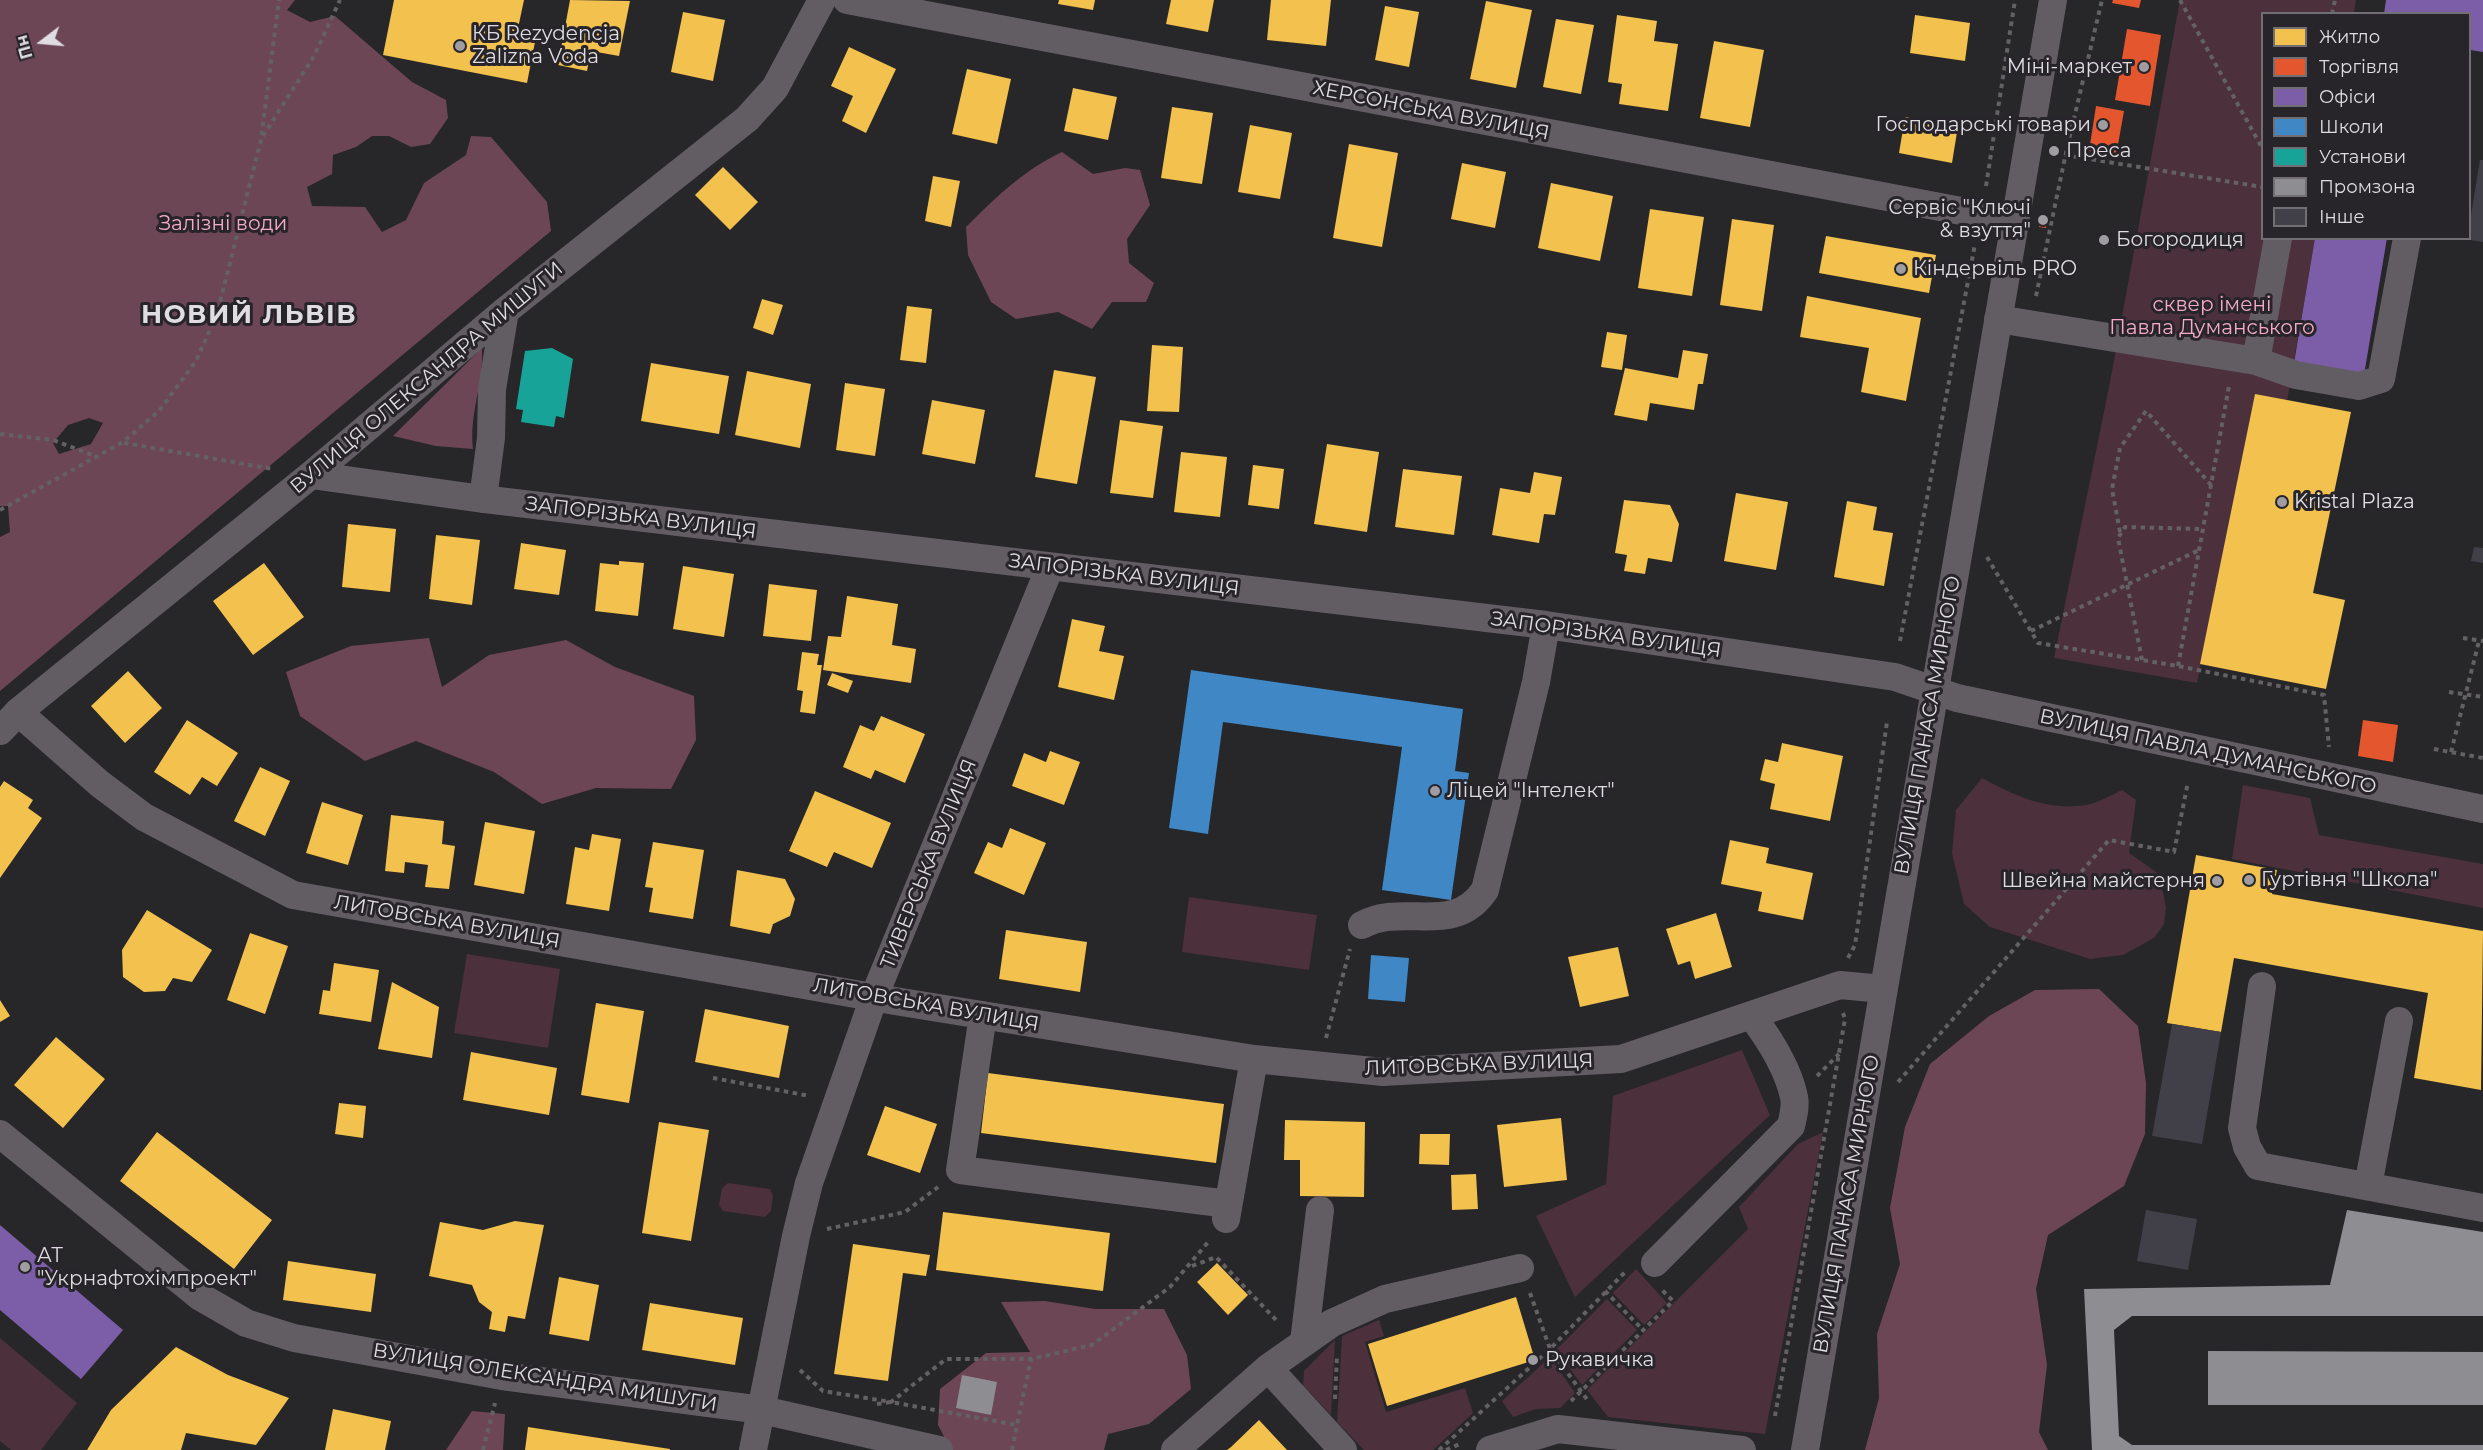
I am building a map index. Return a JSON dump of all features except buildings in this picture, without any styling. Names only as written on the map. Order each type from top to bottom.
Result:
[{"type":"street","name":"ВУЛИЦЯ ОЛЕКСАНДРА МИШУГИ","points":[[9,721],[311,475],[505,311],[747,119],[775,88],[822,0]]},
{"type":"street","name":"ХЕРСОНСЬКА ВУЛИЦЯ","points":[[847,0],[2014,221]]},
{"type":"street","name":"ВУЛИЦЯ ПАНАСА МИРНОГО","points":[[1805,1450],[2053,0]]},
{"type":"street","points":[[2245,359],[2277,240]]},
{"type":"street","points":[[1998,319],[2245,359],[2296,375],[2359,386],[2381,380],[2407,240]]},
{"type":"street","points":[[483,499],[491,438],[492,389],[505,311]]},
{"type":"street","name":"ЗАПОРІЗЬКА ВУЛИЦЯ","points":[[311,475],[483,499],[1546,625],[1895,677],[1934,690]]},
{"type":"street","name":"ТИВЕРСЬКА ВУЛИЦЯ","points":[[762,1410],[796,1236],[809,1183],[874,997],[1050,567]]},
{"type":"street","points":[[1362,925],[1389,916],[1446,917],[1464,912],[1478,900],[1485,890],[1536,682],[1546,625]]},
{"type":"street","name":"ВУЛИЦЯ ПАВЛА ДУМАНСЬКОГО","points":[[1934,690],[1957,698],[2483,809]]},
{"type":"street","name":"ЛИТОВСЬКА ВУЛИЦЯ","points":[[9,721],[144,817],[293,895],[874,997],[1254,1059],[1383,1072],[1621,1059],[1840,985],[1884,989]]},
{"type":"street","points":[[2262,986],[2242,1128],[2247,1147],[2258,1166],[2483,1208]]},
{"type":"street","points":[[983,1015],[960,1170],[1227,1212],[1254,1059]]},
{"type":"street","points":[[1649,1270],[1791,1126],[1795,1100],[1787,1074],[1765,1032],[1752,1016]]},
{"type":"street","points":[[2368,1186],[2399,1021]]},
{"type":"street","name":"ВУЛИЦЯ ОЛЕКСАНДРА МИШУГИ","points":[[0,1134],[200,1296],[246,1323],[294,1338],[502,1376],[762,1410],[939,1450]]},
{"type":"street","points":[[1304,1342],[1320,1210]]},
{"type":"street","points":[[1175,1450],[1268,1368],[1332,1323],[1385,1299],[1525,1280]]},
{"type":"street","points":[[1268,1368],[1344,1450]]},
{"type":"street","points":[[753,1450],[762,1410]]},
{"type":"street","points":[[1478,1446],[1558,1429],[1742,1450]]},
{"type":"path","points":[[0,510],[123,442],[159,411],[196,361],[217,315],[261,140],[279,0]]},
{"type":"path","points":[[261,140],[314,56],[340,0]]},
{"type":"path","points":[[1984,198],[2016,0]]},
{"type":"path","points":[[2180,0],[2261,146]]},
{"type":"path","points":[[2065,155],[2261,187]]},
{"type":"path","points":[[2055,162],[2064,163]]},
{"type":"path","points":[[2046,213],[2054,214]]},
{"type":"path","points":[[1900,641],[1977,233]]},
{"type":"path","points":[[2178,666],[2211,485],[2245,359]]},
{"type":"path","points":[[2120,532],[2112,489],[2120,448],[2146,411],[2211,485]]},
{"type":"path","points":[[0,434],[53,440],[96,456]]},
{"type":"path","points":[[123,442],[311,475]]},
{"type":"path","points":[[2142,660],[2118,538],[2120,532],[2125,527],[2203,529]]},
{"type":"path","points":[[2031,632],[2199,550]]},
{"type":"path","points":[[1984,551],[2038,643],[2178,666],[2324,695],[2330,756]]},
{"type":"path","points":[[2451,752],[2481,641],[2463,638]]},
{"type":"path","points":[[2449,692],[2483,697]]},
{"type":"path","points":[[1847,961],[1855,945],[1887,722]]},
{"type":"path","points":[[2434,749],[2483,758]]},
{"type":"path","points":[[1891,1090],[2109,840],[2175,852],[2188,782]]},
{"type":"path","points":[[1318,1066],[1354,933],[1362,925]]},
{"type":"path","points":[[1775,1416],[1845,1019],[1843,1010]]},
{"type":"path","points":[[713,1078],[814,1097]]},
{"type":"path","points":[[796,1236],[905,1212],[960,1170]]},
{"type":"path","points":[[891,1402],[946,1359],[1031,1359],[1092,1345],[1170,1287],[1189,1267],[1227,1212]]},
{"type":"path","points":[[1189,1267],[1216,1257],[1280,1325]]},
{"type":"path","points":[[1439,1450],[1550,1349],[1605,1291],[1649,1270],[1672,1301],[1567,1405]]},
{"type":"path","points":[[1525,1280],[1550,1349],[1593,1407]]},
{"type":"path","points":[[1605,1291],[1643,1330]]},
{"type":"path","points":[[1335,1401],[1337,1345]]},
{"type":"path","points":[[1012,1450],[1031,1359]]},
{"type":"path","points":[[791,1363],[824,1392],[1017,1425]]},
{"type":"path","points":[[483,1450],[502,1376]]},
{"type":"path","points":[[1446,1450],[1478,1446]]},
{"type":"green space","name":"Залізні води","points":[[0,0],[295,0],[287,10],[310,22],[335,16],[412,82],[446,100],[448,118],[430,144],[411,147],[389,136],[372,136],[356,147],[333,155],[332,174],[307,187],[312,206],[365,207],[382,232],[406,220],[424,183],[466,155],[471,136],[491,137],[547,202],[551,231],[0,691],[0,537],[10,532],[8,506],[0,506]],"holes":[[[89,418],[103,423],[91,444],[59,454],[53,443],[68,425]]]},
{"type":"green space","name":"сквер імені Павла Думанського","points":[[2180,0],[2356,0],[2354,12],[2261,12],[2261,240],[2315,240],[2287,401],[2255,395],[2197,683],[2054,658],[2110,382]]},
{"type":"green space","points":[[1062,152],[1093,174],[1125,168],[1140,170],[1150,205],[1127,239],[1129,263],[1154,283],[1146,302],[1112,302],[1092,329],[1058,312],[1016,319],[991,302],[968,255],[966,227],[1023,176]]},
{"type":"green space","points":[[482,348],[481,374],[473,423],[473,449],[436,446],[393,436]]},
{"type":"green space","points":[[429,638],[442,687],[489,655],[566,640],[615,667],[694,696],[696,740],[671,789],[596,788],[542,804],[494,772],[416,741],[365,761],[300,716],[286,672],[351,646]]},
{"type":"green space","points":[[1982,778],[2019,796],[2058,806],[2091,804],[2122,790],[2136,800],[2129,853],[2159,874],[2166,907],[2164,924],[2154,938],[2123,955],[2090,959],[1990,927],[1964,904],[1952,853],[1956,810]]},
{"type":"green space","points":[[2243,785],[2310,798],[2319,835],[2483,864],[2483,908],[2232,859]]},
{"type":"green space","points":[[1189,897],[1317,915],[1309,970],[1182,952]]},
{"type":"green space","points":[[467,954],[560,969],[548,1048],[454,1033]]},
{"type":"green space","points":[[2099,989],[2138,1026],[2146,1083],[2145,1134],[2124,1186],[2048,1235],[2036,1289],[2047,1365],[2039,1432],[2048,1450],[1865,1450],[1879,1398],[1877,1334],[1900,1264],[1890,1208],[1905,1127],[1930,1064],[1989,1016],[2035,990]]},
{"type":"green space","points":[[1742,1050],[1770,1115],[1575,1297],[1536,1216],[1606,1184],[1613,1096]]},
{"type":"green space","points":[[1823,1132],[1765,1434],[1608,1417],[1587,1390],[1748,1229],[1739,1207],[1798,1144]]},
{"type":"green space","points":[[728,1183],[770,1189],[773,1196],[771,1211],[765,1217],[723,1211],[719,1205],[722,1188]]},
{"type":"green space","points":[[1636,1269],[1667,1303],[1644,1325],[1613,1293]]},
{"type":"green space","points":[[1607,1299],[1637,1330],[1582,1385],[1556,1350]]},
{"type":"green space","points":[[1045,1301],[1095,1309],[1164,1309],[1187,1355],[1191,1389],[1149,1424],[1108,1434],[1104,1450],[951,1450],[938,1425],[940,1389],[986,1353],[1030,1352],[1001,1302]]},
{"type":"green space","points":[[1379,1320],[1384,1336],[1365,1342],[1386,1412],[1465,1388],[1473,1413],[1433,1450],[1364,1450],[1337,1422],[1342,1336]]},
{"type":"green space","points":[[0,1338],[77,1403],[41,1450],[11,1450],[0,1441]]},
{"type":"green space","points":[[1335,1340],[1331,1415],[1303,1385],[1304,1371]]},
{"type":"green space","points":[[1550,1357],[1575,1393],[1560,1408],[1536,1409],[1513,1417],[1502,1401]]},
{"type":"green space","points":[[472,1411],[505,1414],[503,1450],[446,1450]]},
{"type":"place","name":"КБ Rezydencja Zalizna Voda","points":[[460,46]]},
{"type":"place","name":"Міні-маркет","points":[[2144,67]]},
{"type":"place","name":"Господарські товари","points":[[2103,125]]},
{"type":"place","name":"Преса","points":[[2054,151]]},
{"type":"place","name":"Сервіс \"Ключі & взуття\"","points":[[2043,220]]},
{"type":"place","name":"Богородиця","points":[[2104,240]]},
{"type":"place","name":"Кіндервіль PRO","points":[[1901,269]]},
{"type":"place","name":"Kristal Plaza","points":[[2282,502]]},
{"type":"place","name":"Ліцей \"Інтелект\"","points":[[1435,791]]},
{"type":"place","name":"Гуртівня \"Школа\"","points":[[2249,880]]},
{"type":"place","name":"Швейна майстерня","points":[[2217,881]]},
{"type":"place","name":"АТ \"Укрнафтохімпроект\"","points":[[25,1267]]},
{"type":"place","name":"Рукавичка","points":[[1533,1360]]},
{"type":"district","name":"НОВИЙ ЛЬВІВ","points":[[249,315]]}]
